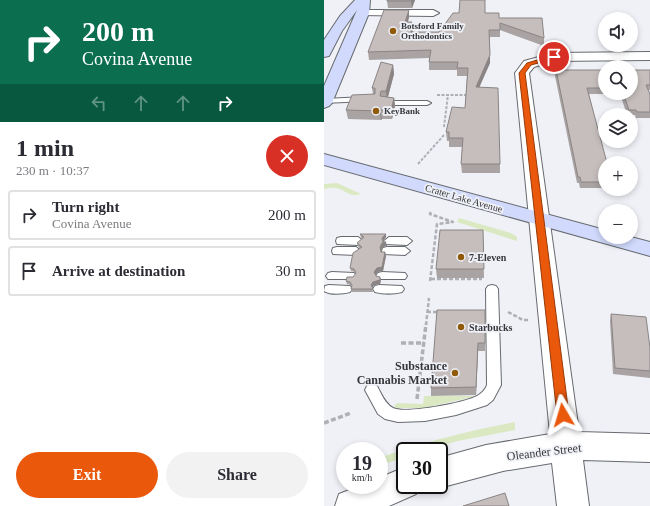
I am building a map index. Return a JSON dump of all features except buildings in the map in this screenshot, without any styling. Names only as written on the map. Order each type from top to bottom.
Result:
[{"type":"main road","points":[[324,53],[329,41],[348,13],[363,4]]},
{"type":"main road","points":[[328,102],[363,4]]},
{"type":"main road","name":"Crater Lake Avenue","points":[[324,159],[598,235]]},
{"type":"main road","name":"Crater Lake Avenue","points":[[629,244],[650,250]]},
{"type":"street","points":[[363,4],[433,12]]},
{"type":"street","points":[[573,506],[522,73],[524,68],[536,61],[554,57],[650,56]]},
{"type":"street","name":"Oleander Street","points":[[448,470],[499,457],[567,446],[622,446],[650,448]]},
{"type":"street","points":[[351,506],[396,487]]},
{"type":"lane","points":[[328,102],[372,101]]},
{"type":"lane","points":[[387,101],[427,101]]},
{"type":"lane","points":[[339,246],[357,246]]},
{"type":"lane","points":[[388,246],[406,246]]},
{"type":"lane","points":[[332,276],[350,276]]},
{"type":"lane","points":[[382,276],[401,276]]},
{"type":"lane","points":[[372,390],[378,404],[386,411],[390,414],[404,416],[421,416],[476,404],[488,396],[494,385],[488,284]]},
{"type":"lane","points":[[329,289],[346,289]]},
{"type":"lane","points":[[379,289],[398,289]]},
{"type":"path","points":[[436,95],[469,95]]},
{"type":"path","points":[[444,127],[448,95]]},
{"type":"path","points":[[418,164],[443,138],[444,135]]},
{"type":"path","points":[[431,211],[430,214],[453,222],[452,224],[437,224],[430,280],[488,284]]},
{"type":"path","points":[[435,237],[442,237]]},
{"type":"path","points":[[410,399],[418,399],[428,298]]},
{"type":"path","points":[[427,312],[442,312]]},
{"type":"path","points":[[505,312],[513,314],[523,320],[528,320]]},
{"type":"path","points":[[401,343],[424,343]]},
{"type":"path","points":[[324,423],[351,413]]},
{"type":"green space","points":[[337,183],[361,194],[351,194],[336,188],[324,189],[324,184]]},
{"type":"green space","points":[[459,218],[511,233],[517,237],[517,241],[457,222]]},
{"type":"green space","points":[[424,396],[477,396],[424,408],[396,408],[394,406],[397,403],[423,404]]},
{"type":"green space","points":[[515,422],[515,430],[448,444],[448,442],[429,442],[446,437]]},
{"type":"green space","points":[[396,452],[396,460],[388,463],[388,455]]},
{"type":"place","name":"Botsford Family Orthodontics","points":[[393,31]]},
{"type":"place","name":"KeyBank","points":[[376,111]]},
{"type":"place","name":"7-Eleven","points":[[461,257]]},
{"type":"place","name":"Starbucks","points":[[461,327]]},
{"type":"place","name":"Substance Cannabis Market","points":[[455,373]]},
{"type":"route","points":[[554,57],[544,58],[529,64],[524,68],[522,73],[563,415]]}]
